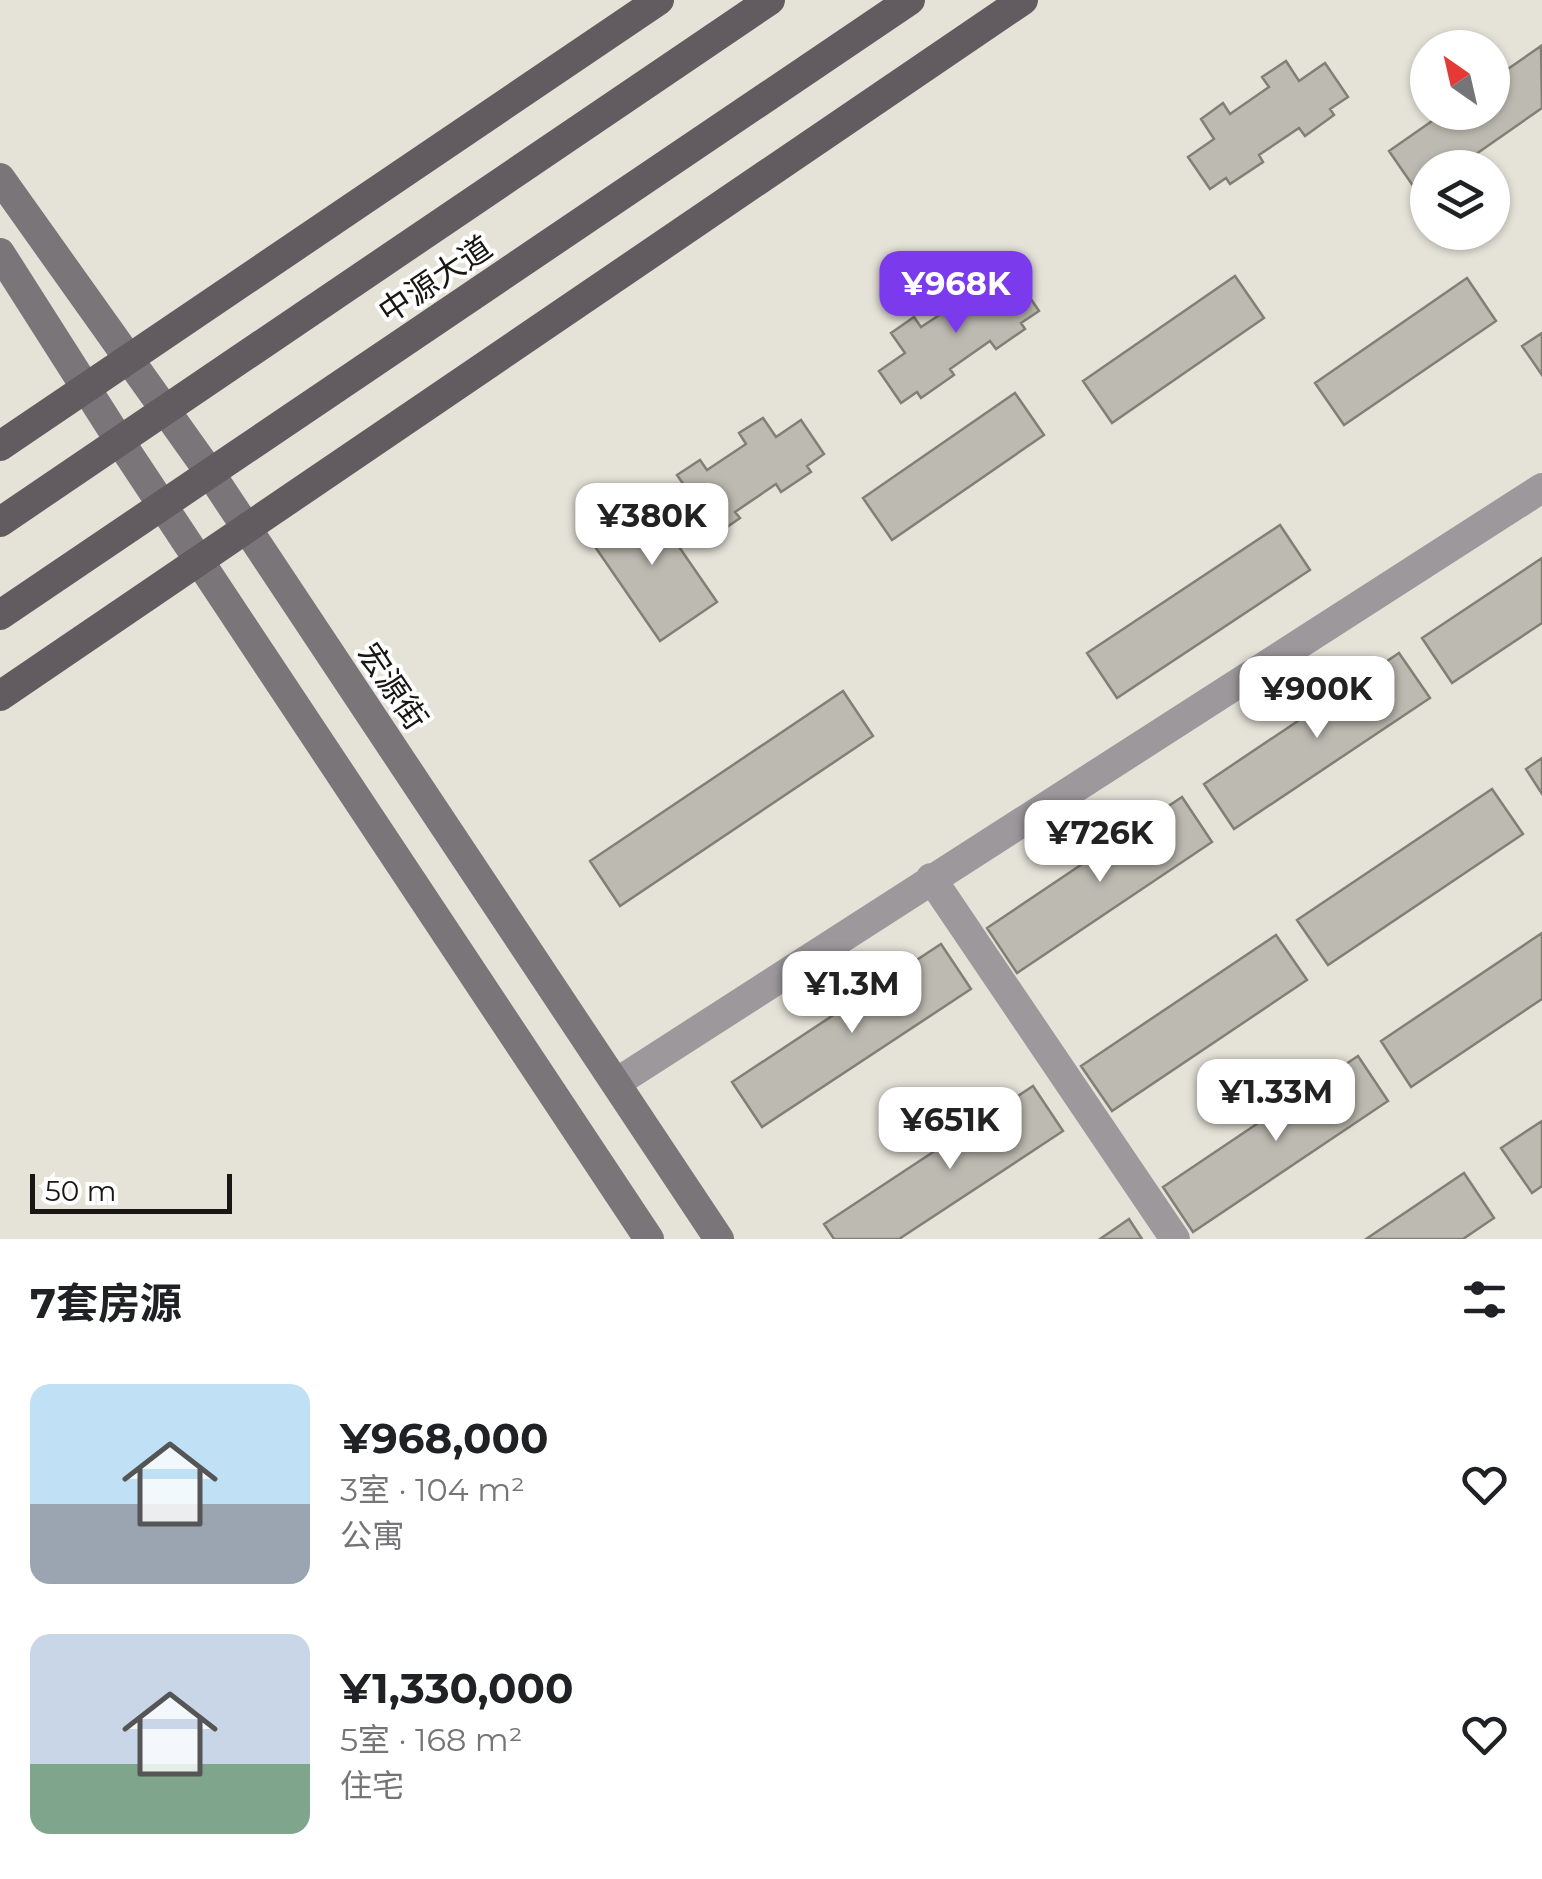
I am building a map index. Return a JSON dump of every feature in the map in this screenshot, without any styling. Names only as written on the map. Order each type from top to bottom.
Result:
[{"type":"main road","points":[[0,446],[659,0]]},
{"type":"main road","name":"中源大道","points":[[0,522],[770,0]]},
{"type":"main road","name":"中源大道","points":[[0,615],[910,0]]},
{"type":"main road","points":[[0,696],[1023,0]]},
{"type":"main road","name":"宏源街","points":[[0,178],[210,473],[720,1239]]},
{"type":"main road","points":[[0,253],[119,440],[649,1239]]},
{"type":"street","points":[[616,1083],[1542,488]]},
{"type":"street","points":[[931,878],[1175,1239]]},
{"type":"building","points":[[1541,46],[1542,108],[1482,150],[1410,150],[1410,181],[1389,151],[1419,130],[1510,130],[1510,68]]},
{"type":"building","points":[[1286,61],[1299,81],[1325,63],[1348,97],[1330,109],[1334,115],[1305,136],[1299,128],[1259,155],[1263,162],[1230,184],[1226,178],[1210,189],[1188,157],[1214,139],[1201,119],[1223,103],[1230,114],[1269,87],[1262,77]]},
{"type":"building","points":[[977,275],[990,294],[1016,277],[1039,311],[1021,323],[1025,329],[996,349],[990,341],[950,369],[954,375],[921,398],[917,392],[901,403],[879,371],[905,353],[891,333],[914,317],[921,327],[961,301],[954,290]]},
{"type":"building","points":[[1235,276],[1264,318],[1112,423],[1083,381]]},
{"type":"building","points":[[1467,278],[1496,321],[1344,425],[1315,383]]},
{"type":"building","points":[[1542,333],[1542,375],[1522,346]]},
{"type":"building","points":[[1015,393],[1044,435],[892,540],[863,498]]},
{"type":"building","points":[[763,418],[776,437],[801,420],[824,454],[807,466],[811,472],[781,492],[776,484],[735,512],[740,518],[707,541],[703,535],[686,546],[664,513],[691,495],[677,475],[700,460],[707,470],[746,444],[739,433]]},
{"type":"building","points":[[644,496],[717,602],[660,641],[587,535]]},
{"type":"building","points":[[1280,525],[1310,570],[1117,698],[1087,653]]},
{"type":"building","points":[[1542,558],[1542,623],[1452,683],[1422,638]]},
{"type":"building","points":[[1399,653],[1430,698],[1234,829],[1204,784]]},
{"type":"building","points":[[843,691],[873,736],[620,906],[590,861]]},
{"type":"building","points":[[1542,758],[1542,794],[1526,769]]},
{"type":"building","points":[[1492,789],[1523,834],[1328,965],[1297,920]]},
{"type":"building","points":[[1182,797],[1212,842],[1017,973],[987,928]]},
{"type":"building","points":[[1542,933],[1542,999],[1411,1087],[1381,1041]]},
{"type":"building","points":[[1276,935],[1307,980],[1112,1111],[1081,1066]]},
{"type":"building","points":[[941,944],[971,989],[762,1127],[732,1082]]},
{"type":"building","points":[[1358,1056],[1388,1101],[1193,1232],[1163,1187]]},
{"type":"building","points":[[1033,1086],[1063,1131],[899,1239],[834,1239],[824,1224]]},
{"type":"building","points":[[1542,1121],[1542,1186],[1532,1193],[1501,1148]]},
{"type":"building","points":[[1464,1173],[1494,1218],[1463,1239],[1366,1239]]},
{"type":"building","points":[[1129,1219],[1142,1239],[1100,1239]]}]
